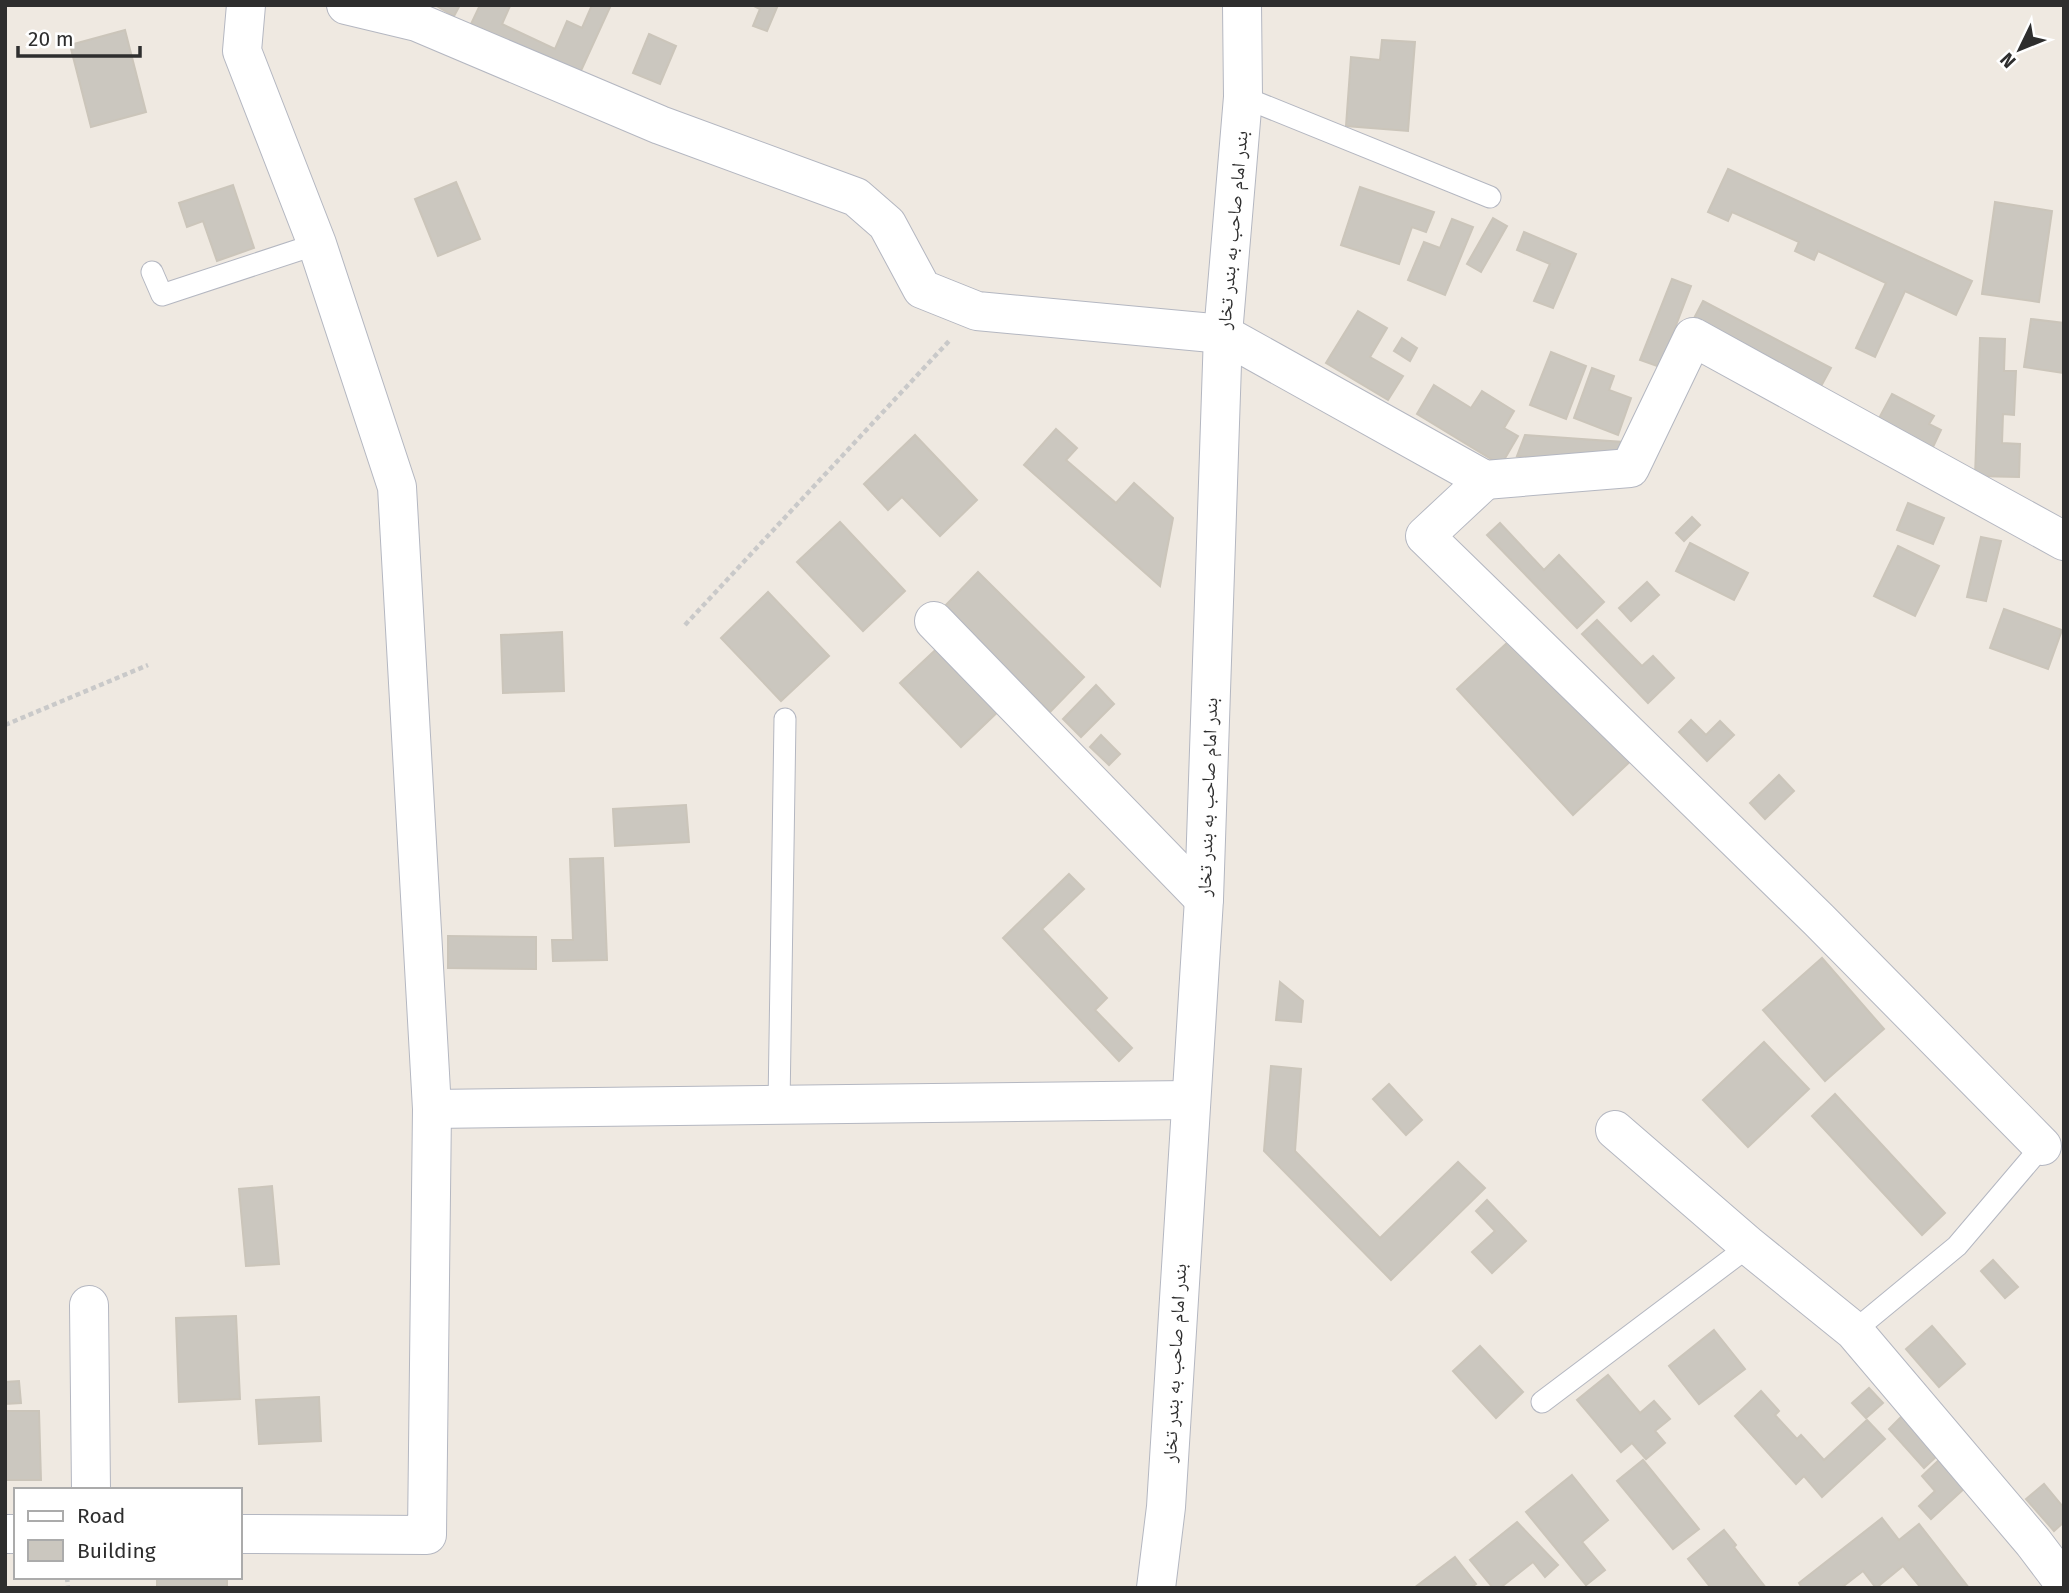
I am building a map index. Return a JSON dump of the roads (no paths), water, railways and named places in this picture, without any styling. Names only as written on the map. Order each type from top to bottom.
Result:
[{"type":"street","points":[[242,1534],[427,1535],[432,1109],[397,487],[317,244],[242,51],[246,5]]},
{"type":"street","points":[[346,5],[417,22],[660,125],[856,197],[887,224],[922,289],[977,311],[1223,334],[1485,480],[1630,468],[1693,337],[2064,541]]},
{"type":"street","name":"بندر امام صاحب به بندر تخار","points":[[1156,1588],[1166,1507],[1189,1100],[1204,899],[1223,334],[1243,97],[1242,5]]},
{"type":"street","points":[[1485,480],[1425,536],[1819,920],[2042,1146]]},
{"type":"street","points":[[934,621],[1204,899]]},
{"type":"street","points":[[432,1109],[1189,1100]]},
{"type":"street","points":[[1615,1130],[1749,1246],[1854,1331],[2033,1542],[2064,1583]]},
{"type":"street","points":[[89,1305],[91,1488]]},
{"type":"lane","points":[[1243,97],[1490,197]]},
{"type":"lane","points":[[152,272],[162,295],[317,244]]},
{"type":"lane","points":[[779,1105],[785,719]]},
{"type":"lane","points":[[1854,1331],[1957,1246],[2042,1146]]},
{"type":"lane","points":[[1542,1402],[1749,1246]]}]
